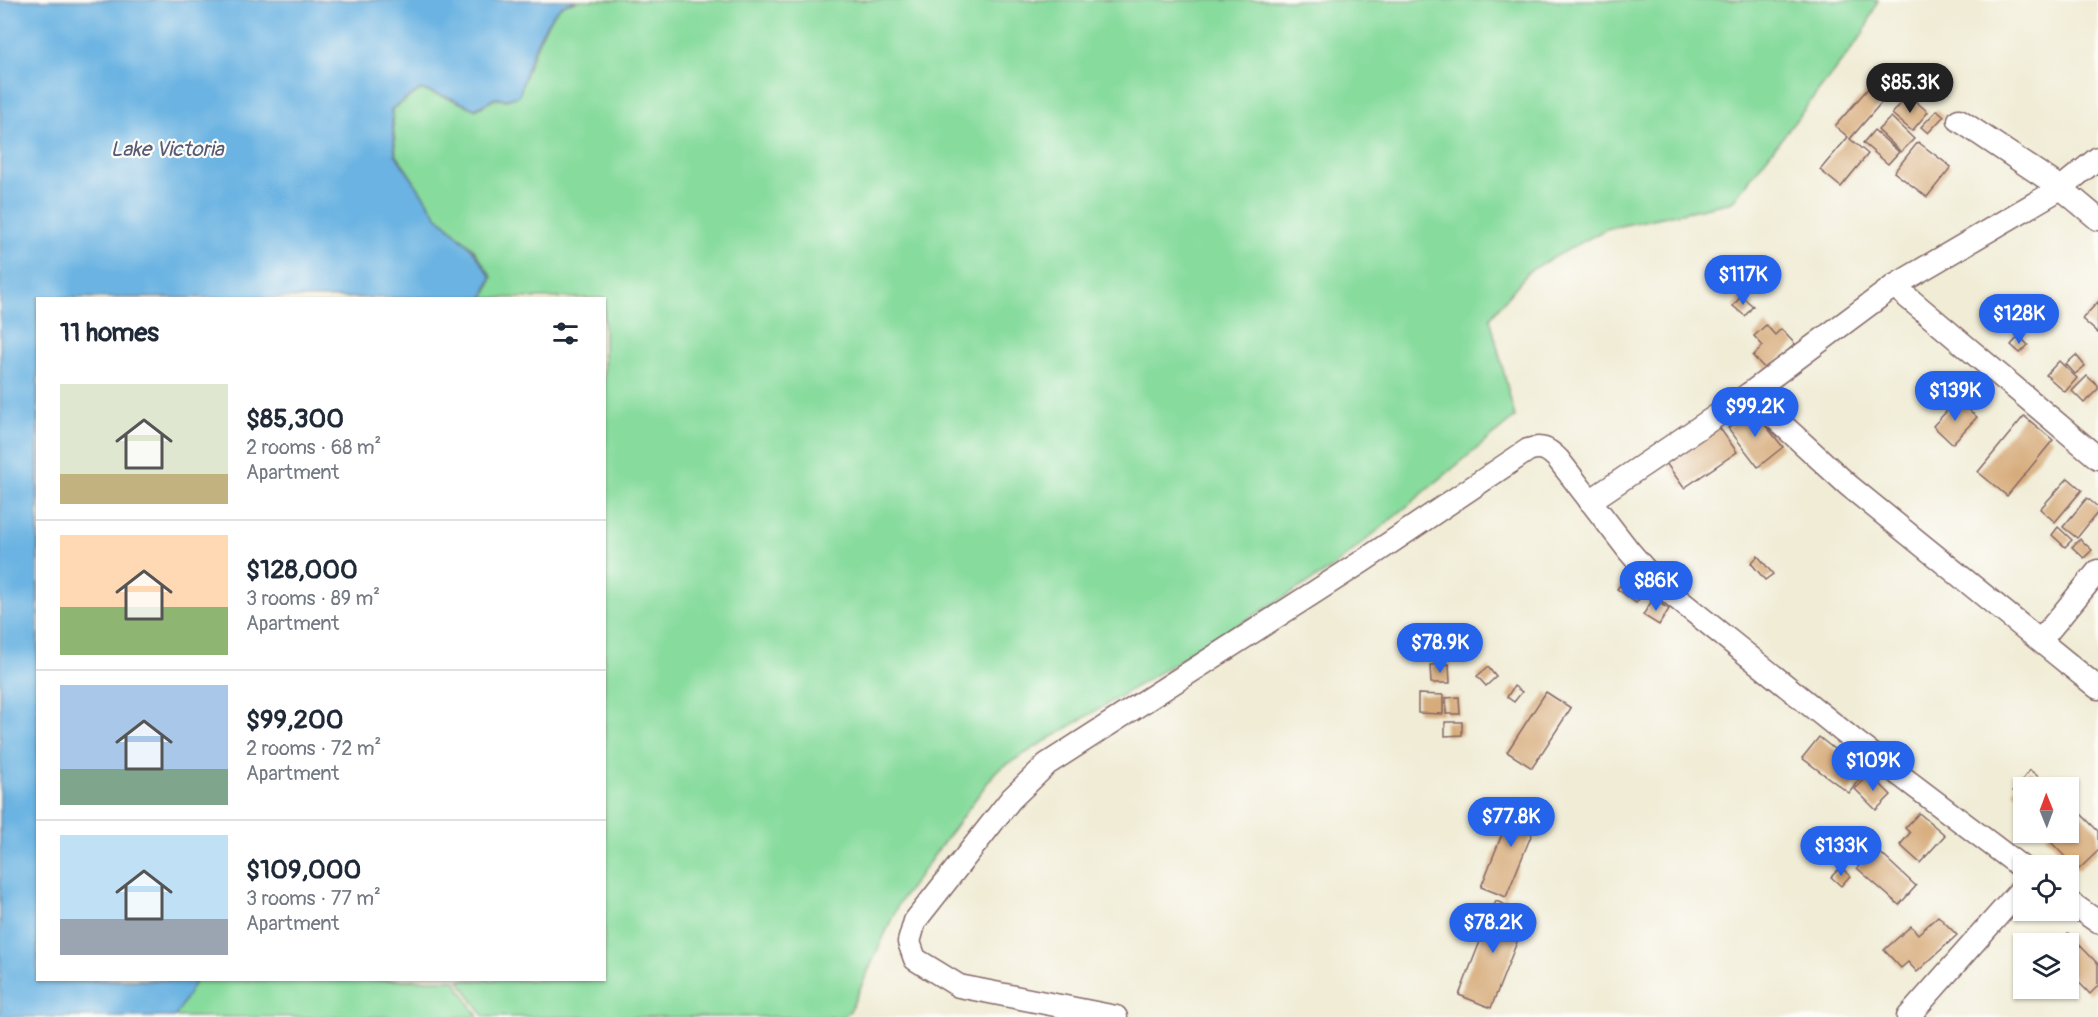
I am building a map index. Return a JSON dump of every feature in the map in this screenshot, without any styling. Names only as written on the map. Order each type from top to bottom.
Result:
[{"type":"street","points":[[1959,120],[2061,188],[2098,219]]},
{"type":"street","points":[[1590,501],[1749,394],[1894,286],[2061,188],[2098,158]]},
{"type":"street","points":[[1894,286],[2098,458]]},
{"type":"street","points":[[1749,394],[1848,485],[2098,687]]},
{"type":"street","points":[[1116,1017],[958,986],[915,958],[909,942],[915,921],[1011,799],[1047,764],[1537,446],[1549,450],[1654,580],[1856,742],[2013,861]]},
{"type":"street","points":[[2041,640],[2098,571]]},
{"type":"street","points":[[1908,1017],[2013,898]]},
{"type":"street","points":[[2079,908],[2098,921]]},
{"type":"green space","points":[[580,0],[1878,0],[1863,34],[1732,202],[1606,229],[1529,271],[1490,318],[1515,417],[1331,569],[996,771],[899,903],[850,1011],[842,1017],[484,1017],[460,981],[606,981],[606,297],[485,297],[492,277],[473,248],[437,216],[396,154],[392,110],[421,90],[476,110],[495,99],[507,100],[519,96],[536,48],[548,23],[566,4]]},
{"type":"green space","points":[[195,981],[456,981],[478,1017],[175,1017]]},
{"type":"water","name":"Lake Victoria","points":[[0,0],[577,0],[562,6],[552,15],[530,61],[519,96],[507,99],[495,98],[475,109],[451,98],[420,89],[391,109],[395,154],[437,216],[472,249],[491,277],[483,297],[36,297],[36,981],[195,981],[175,1017],[0,1017]]},
{"type":"building","points":[[1879,76],[1892,87],[1895,84],[1904,92],[1895,103],[1887,96],[1850,139],[1868,154],[1841,187],[1820,170],[1848,137],[1835,126]]},
{"type":"building","points":[[1913,99],[1928,112],[1912,131],[1892,114],[1902,102],[1907,106]]},
{"type":"building","points":[[1937,110],[1944,116],[1928,133],[1921,127]]},
{"type":"building","points":[[1891,117],[1914,139],[1901,152],[1878,130]]},
{"type":"building","points":[[1874,130],[1899,152],[1888,164],[1863,143]]},
{"type":"building","points":[[1918,142],[1951,167],[1927,197],[1894,172]]},
{"type":"building","points":[[1741,296],[1753,306],[1745,316],[1733,306]]},
{"type":"building","points":[[2098,302],[2098,333],[2082,319]]},
{"type":"building","points":[[1766,325],[1775,335],[1781,329],[1795,344],[1767,371],[1753,356],[1763,346],[1754,336]]},
{"type":"building","points":[[2019,336],[2028,345],[2020,353],[2011,345]]},
{"type":"building","points":[[2076,355],[2085,366],[2075,374],[2066,364]]},
{"type":"building","points":[[2059,361],[2077,378],[2065,392],[2046,375]]},
{"type":"building","points":[[2087,376],[2098,386],[2098,389],[2084,403],[2072,391]]},
{"type":"building","points":[[1957,400],[1977,417],[1952,444],[1933,426]]},
{"type":"building","points":[[1752,409],[1783,447],[1758,467],[1728,428]]},
{"type":"building","points":[[2024,416],[2053,440],[2007,496],[1978,472]]},
{"type":"building","points":[[1719,427],[1737,452],[1684,488],[1666,463]]},
{"type":"building","points":[[2068,478],[2082,490],[2055,522],[2040,509]]},
{"type":"building","points":[[2087,498],[2098,507],[2098,512],[2077,538],[2063,527]]},
{"type":"building","points":[[2058,527],[2072,540],[2065,547],[2052,535]]},
{"type":"building","points":[[2080,539],[2092,550],[2084,558],[2072,547]]},
{"type":"building","points":[[1758,556],[1773,574],[1765,580],[1751,563]]},
{"type":"building","points":[[1624,581],[1642,595],[1636,603],[1617,589]]},
{"type":"building","points":[[1653,599],[1669,609],[1659,625],[1643,615]]},
{"type":"building","points":[[1449,664],[1450,683],[1431,683],[1430,665]]},
{"type":"building","points":[[1488,667],[1496,677],[1486,686],[1477,676]]},
{"type":"building","points":[[1514,686],[1522,692],[1514,702],[1507,697]]},
{"type":"building","points":[[1546,692],[1571,708],[1532,768],[1507,752]]},
{"type":"building","points":[[1418,694],[1443,695],[1443,714],[1418,713]]},
{"type":"building","points":[[1459,697],[1460,714],[1446,714],[1446,698]]},
{"type":"building","points":[[1445,722],[1462,722],[1462,735],[1445,736]]},
{"type":"building","points":[[1819,737],[1864,773],[1849,793],[1802,758]]},
{"type":"building","points":[[2030,770],[2039,777],[2024,777]]},
{"type":"building","points":[[1870,774],[1891,795],[1876,810],[1855,789]]},
{"type":"building","points":[[1516,799],[1542,809],[1506,897],[1481,887]]},
{"type":"building","points":[[2079,812],[2098,831],[2098,851],[2079,869],[2079,855],[2063,855],[2052,843],[2079,843]]},
{"type":"building","points":[[1919,813],[1945,835],[1920,863],[1900,845],[1910,833],[1905,828]]},
{"type":"building","points":[[1875,848],[1916,886],[1899,905],[1857,868]]},
{"type":"building","points":[[1841,867],[1850,876],[1841,886],[1831,877]]},
{"type":"building","points":[[1496,901],[1528,914],[1491,1008],[1459,995]]},
{"type":"building","points":[[1938,916],[1957,935],[1917,972],[1908,962],[1901,968],[1884,950],[1911,926],[1918,934]]},
{"type":"building","points":[[2079,944],[2098,964],[2098,986],[2090,994],[2079,982]]}]
